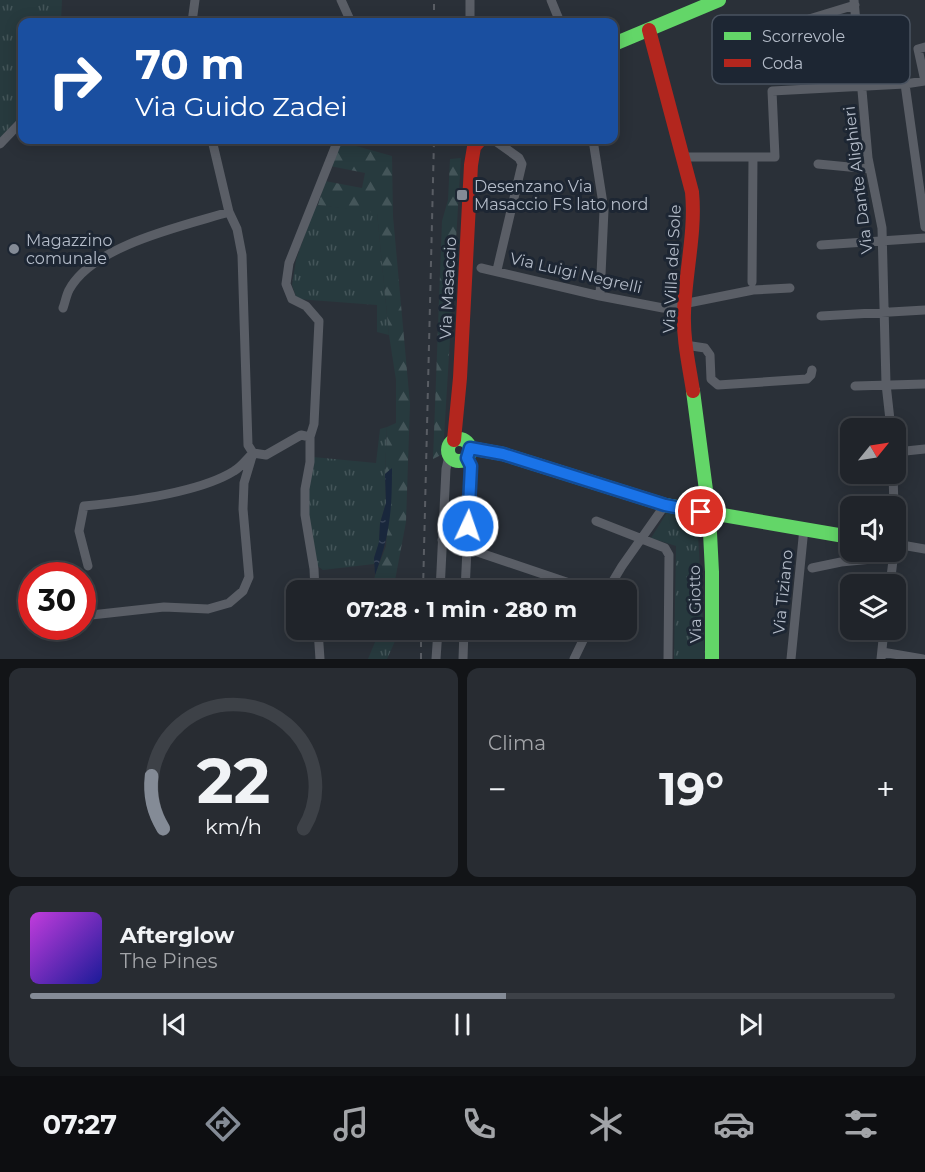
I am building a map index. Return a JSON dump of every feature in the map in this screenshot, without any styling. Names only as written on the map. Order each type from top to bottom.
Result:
[{"type":"street","points":[[193,18],[195,0]]},
{"type":"street","points":[[341,0],[349,18]]},
{"type":"street","points":[[470,0],[470,18]]},
{"type":"street","points":[[551,0],[558,18]]},
{"type":"street","points":[[618,42],[649,30],[695,5],[719,0]]},
{"type":"street","points":[[816,15],[854,2]]},
{"type":"street","name":"Via Villa del Sole","points":[[649,30],[692,192],[694,210],[685,345],[709,513]]},
{"type":"street","points":[[910,83],[925,81],[918,49],[925,47]]},
{"type":"street","name":"Via Dante Alighieri","points":[[863,84],[870,169],[882,228],[886,384],[890,418]]},
{"type":"street","points":[[681,157],[775,157],[772,91],[905,84],[925,227]]},
{"type":"street","points":[[0,144],[18,125]]},
{"type":"street","points":[[96,614],[164,607],[208,609],[229,603],[243,591],[249,578],[243,508],[244,483],[253,453],[248,445],[242,255],[213,144]]},
{"type":"street","points":[[314,580],[304,515],[304,489],[310,462],[310,437],[314,424],[319,321],[306,306],[292,299],[286,284],[289,263],[336,144]]},
{"type":"street","name":"Via Masaccio","points":[[454,440],[460,378],[471,165],[477,144]]},
{"type":"street","name":"Via Luigi Negrelli","points":[[497,270],[522,164],[519,158],[500,144]]},
{"type":"street","points":[[594,144],[604,210],[600,296]]},
{"type":"street","points":[[752,282],[753,157]]},
{"type":"street","points":[[818,164],[870,169]]},
{"type":"street","points":[[63,308],[69,290],[82,273],[127,244],[229,212]]},
{"type":"street","points":[[821,245],[925,238]]},
{"type":"street","name":"Via Luigi Negrelli","points":[[481,268],[600,296],[663,308],[753,290],[790,288]]},
{"type":"street","points":[[821,316],[925,310]]},
{"type":"street","name":"Via Villa del Sole","points":[[685,345],[705,348],[710,355],[711,379],[718,385],[807,379],[812,370]]},
{"type":"street","points":[[855,386],[925,384]]},
{"type":"street","points":[[253,453],[266,455],[301,435],[310,437]]},
{"type":"street","points":[[440,580],[448,449],[454,440],[464,440],[471,466],[466,580]]},
{"type":"street","points":[[906,451],[925,449]]},
{"type":"street","points":[[87,562],[80,531],[84,506],[123,503],[192,488],[236,470],[253,453]]},
{"type":"street","points":[[449,456],[458,461],[469,453],[503,454],[665,505],[840,535]]},
{"type":"street","points":[[614,580],[665,505]]},
{"type":"street","name":"Via Giotto","points":[[709,513],[712,659]]},
{"type":"street","points":[[596,521],[665,548],[669,555],[668,659]]},
{"type":"street","name":"Via Tiziano","points":[[791,659],[804,528]]},
{"type":"street","points":[[442,540],[562,580]]},
{"type":"street","points":[[906,546],[925,549]]},
{"type":"street","points":[[812,568],[841,562]]},
{"type":"street","points":[[319,640],[320,659]]},
{"type":"street","points":[[436,659],[437,640]]},
{"type":"street","points":[[463,659],[464,640]]},
{"type":"street","points":[[574,659],[583,640]]},
{"type":"street","points":[[883,640],[881,656],[923,659]]},
{"type":"green space","points":[[0,0],[62,0],[61,18],[18,18],[18,118],[0,138]]},
{"type":"green space","points":[[341,144],[349,144],[392,156],[393,216],[410,404],[406,522],[395,580],[374,580],[386,546],[391,469],[385,474],[387,427],[396,423],[396,380],[389,335],[377,213],[318,205],[325,181],[362,188],[365,173],[330,166]]},
{"type":"green space","points":[[461,158],[443,454],[433,459],[442,221],[448,200],[450,159]]},
{"type":"green space","points":[[318,205],[377,212],[389,335],[377,332],[377,305],[297,299],[292,285],[296,260],[314,209]]},
{"type":"green space","points":[[387,427],[386,503],[380,523],[379,543],[374,564],[323,570],[316,565],[308,522],[307,491],[313,457],[376,463],[380,429]]},
{"type":"green space","points":[[668,511],[697,517],[705,659],[674,659],[676,546],[651,538]]},
{"type":"green space","points":[[376,640],[396,640],[387,659],[368,659]]},
{"type":"water","points":[[392,468],[389,523],[375,575],[374,558],[386,503],[385,474]]},
{"type":"railway","points":[[434,0],[434,18]]},
{"type":"railway","points":[[423,580],[434,144]]},
{"type":"railway","points":[[421,640],[421,659]]},
{"type":"traffic: fast","points":[[618,42],[719,0]]},
{"type":"traffic: fast","points":[[693,391],[709,513],[712,659]]},
{"type":"traffic: fast","points":[[459,439],[467,442],[470,450],[467,458],[459,461],[451,458],[448,450],[451,442],[459,439]]},
{"type":"traffic: fast","points":[[470,448],[503,454],[665,505],[840,535]]},
{"type":"traffic: jam","points":[[649,30],[692,192],[693,222],[684,323],[693,391]]},
{"type":"traffic: jam","points":[[454,440],[460,378],[471,165],[477,144]]},
{"type":"place","name":"Desenzano Via Masaccio FS lato nord","points":[[462,195]]},
{"type":"place","name":"Magazzino comunale","points":[[14,249]]},
{"type":"route","points":[[468,526],[471,466],[467,458],[470,448],[503,454],[665,505],[701,512]]}]
